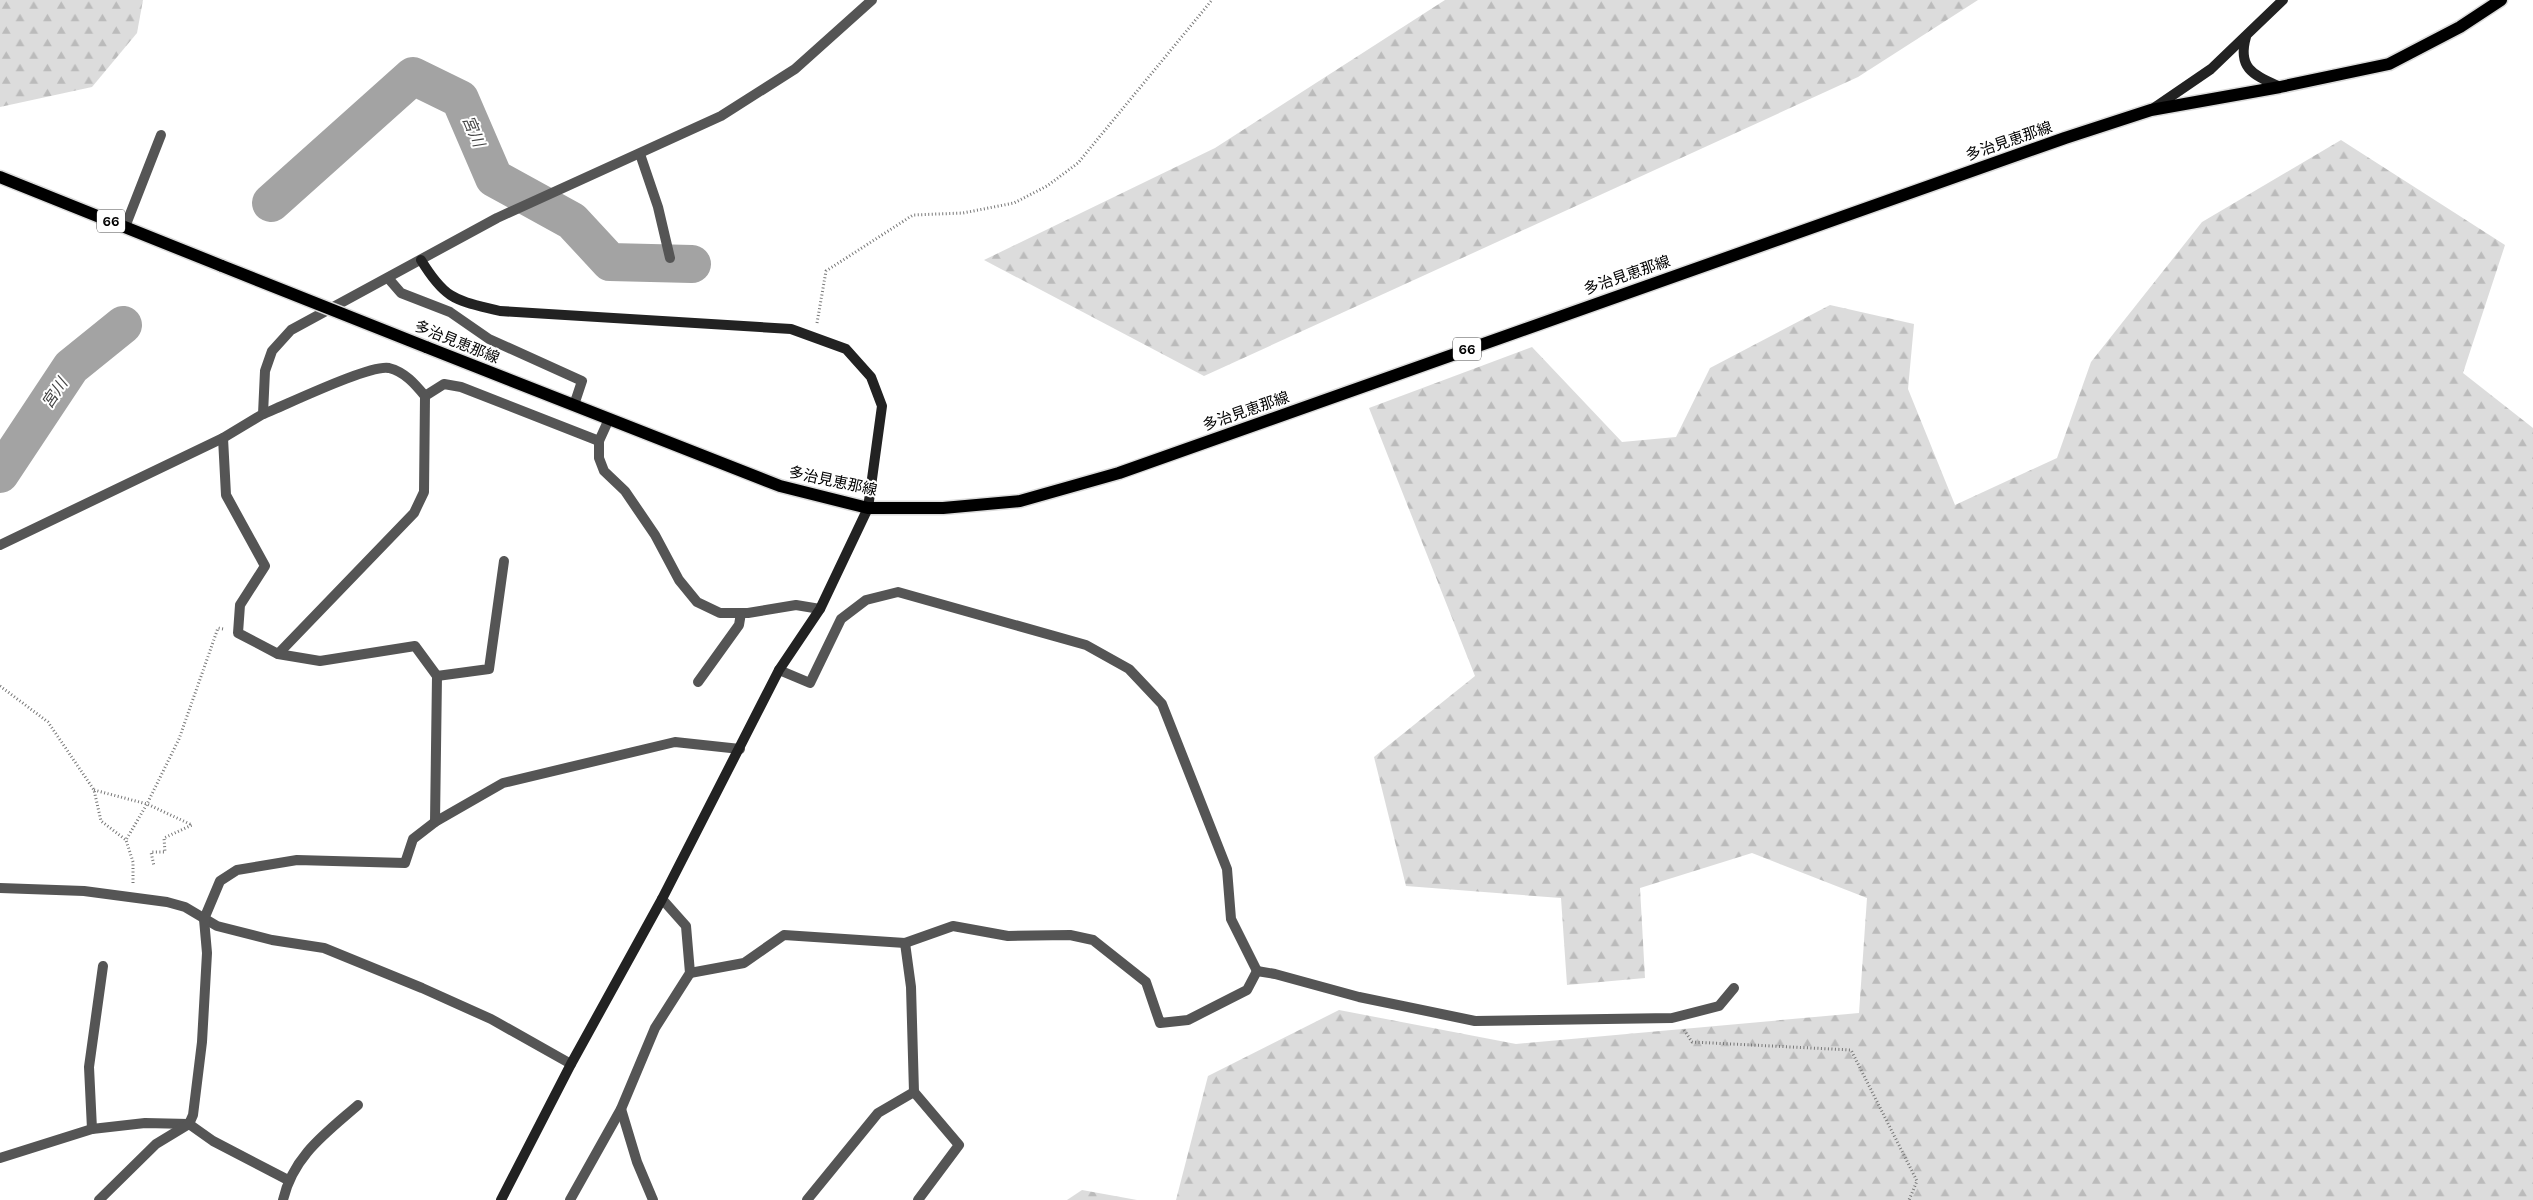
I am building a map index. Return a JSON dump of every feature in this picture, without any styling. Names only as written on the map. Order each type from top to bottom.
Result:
[{"type":"main road","name":"多治見恵那線","points":[[0,177],[780,486],[868,508],[943,508],[1020,501],[1119,473],[2065,138],[2151,110],[2280,87],[2388,64],[2460,27],[2501,0]]},
{"type":"street","points":[[264,414],[265,371],[272,351],[291,330],[497,218],[721,116],[795,68],[872,0]]},
{"type":"street","points":[[2151,110],[2211,69],[2283,0]]},
{"type":"street","points":[[2247,36],[2243,49],[2243,59],[2247,67],[2256,76],[2280,87]]},
{"type":"street","points":[[125,227],[161,135]]},
{"type":"street","points":[[640,154],[658,207],[670,258]]},
{"type":"street","points":[[421,260],[444,293],[456,301],[500,311],[791,329],[815,336],[846,349],[871,377],[882,406],[868,508],[820,609],[779,670],[662,899],[571,1064],[501,1200]]},
{"type":"street","points":[[388,278],[407,296],[450,312],[489,339],[582,381],[574,405]]},
{"type":"street","points":[[0,545],[223,438],[264,414],[363,373],[388,368],[410,378],[425,396],[424,492],[414,513],[278,654]]},
{"type":"street","points":[[425,396],[444,384],[460,388],[599,441]]},
{"type":"street","points":[[610,419],[599,441],[599,458],[604,471],[625,492],[635,506],[655,535],[679,580],[697,602],[720,612],[741,613],[796,605],[820,609]]},
{"type":"street","points":[[223,438],[226,495],[265,566],[240,604],[238,634],[278,654],[320,661],[415,646],[437,676],[435,822]]},
{"type":"street","points":[[437,676],[489,669],[504,560]]},
{"type":"street","points":[[779,670],[810,683],[841,619],[866,600],[898,592],[1086,645],[1129,669],[1162,704],[1227,869],[1231,919],[1256,971]]},
{"type":"street","points":[[698,682],[739,625],[741,613]]},
{"type":"street","points":[[100,1200],[156,1144],[189,1124],[193,1115],[202,1042],[208,953],[204,919],[220,880],[237,870],[297,860],[405,863],[413,839],[435,822],[503,783],[675,742],[740,749]]},
{"type":"street","points":[[0,888],[84,891],[167,902],[185,907],[218,926],[272,940],[324,948],[368,965],[491,1019],[571,1064]]},
{"type":"street","points":[[570,1200],[621,1109],[655,1028],[690,973],[686,926],[662,899]]},
{"type":"street","points":[[690,973],[744,963],[784,935],[904,943],[954,926],[1008,936],[1070,935],[1093,940],[1146,982],[1160,1023],[1188,1020],[1247,990],[1256,971]]},
{"type":"street","points":[[904,943],[911,987],[914,1092],[959,1145],[918,1200]]},
{"type":"street","points":[[92,1129],[89,1067],[103,966]]},
{"type":"street","points":[[1256,971],[1275,974],[1359,997],[1475,1021],[1676,1017],[1719,1006],[1734,988]]},
{"type":"street","points":[[807,1200],[878,1113],[914,1092]]},
{"type":"street","points":[[283,1200],[288,1180],[310,1148],[358,1105]]},
{"type":"street","points":[[621,1109],[653,1200]]},
{"type":"street","points":[[0,1158],[92,1129],[144,1123],[189,1124],[213,1141],[288,1180]]},
{"type":"path","points":[[815,336],[826,271],[913,215],[963,213],[1014,203],[1047,186],[1078,163],[1212,0]]},
{"type":"path","points":[[126,840],[147,804],[179,738],[218,628],[238,634]]},
{"type":"path","points":[[0,686],[48,722],[94,790],[101,820],[126,840],[133,862],[133,899]]},
{"type":"path","points":[[94,790],[147,804],[192,825],[164,838],[164,852],[150,852],[154,866]]},
{"type":"path","points":[[1676,1017],[1692,1042],[1851,1050],[1917,1181],[1909,1200]]},
{"type":"green space","points":[[0,0],[143,0],[137,33],[92,87],[0,107]]},
{"type":"green space","points":[[1445,0],[1978,0],[1858,77],[1204,376],[984,260],[1215,148]]},
{"type":"green space","points":[[2341,140],[2505,245],[2463,373],[2533,428],[2533,1200],[1176,1200],[1208,1076],[1339,1010],[1516,1044],[1859,1013],[1867,898],[1752,853],[1640,888],[1645,978],[1567,985],[1561,898],[1406,886],[1374,757],[1475,676],[1369,408],[1532,347],[1622,442],[1676,437],[1710,368],[1830,305],[1914,324],[1908,389],[1955,505],[2057,458],[2091,362],[2202,222]]},
{"type":"green space","points":[[1082,1190],[1137,1200],[1067,1200]]},
{"type":"waterway","name":"宮川","points":[[271,203],[413,76],[460,99],[494,178],[572,221],[610,262],[692,264]]},
{"type":"waterway","name":"宮川","points":[[0,474],[71,367],[123,325]]}]
